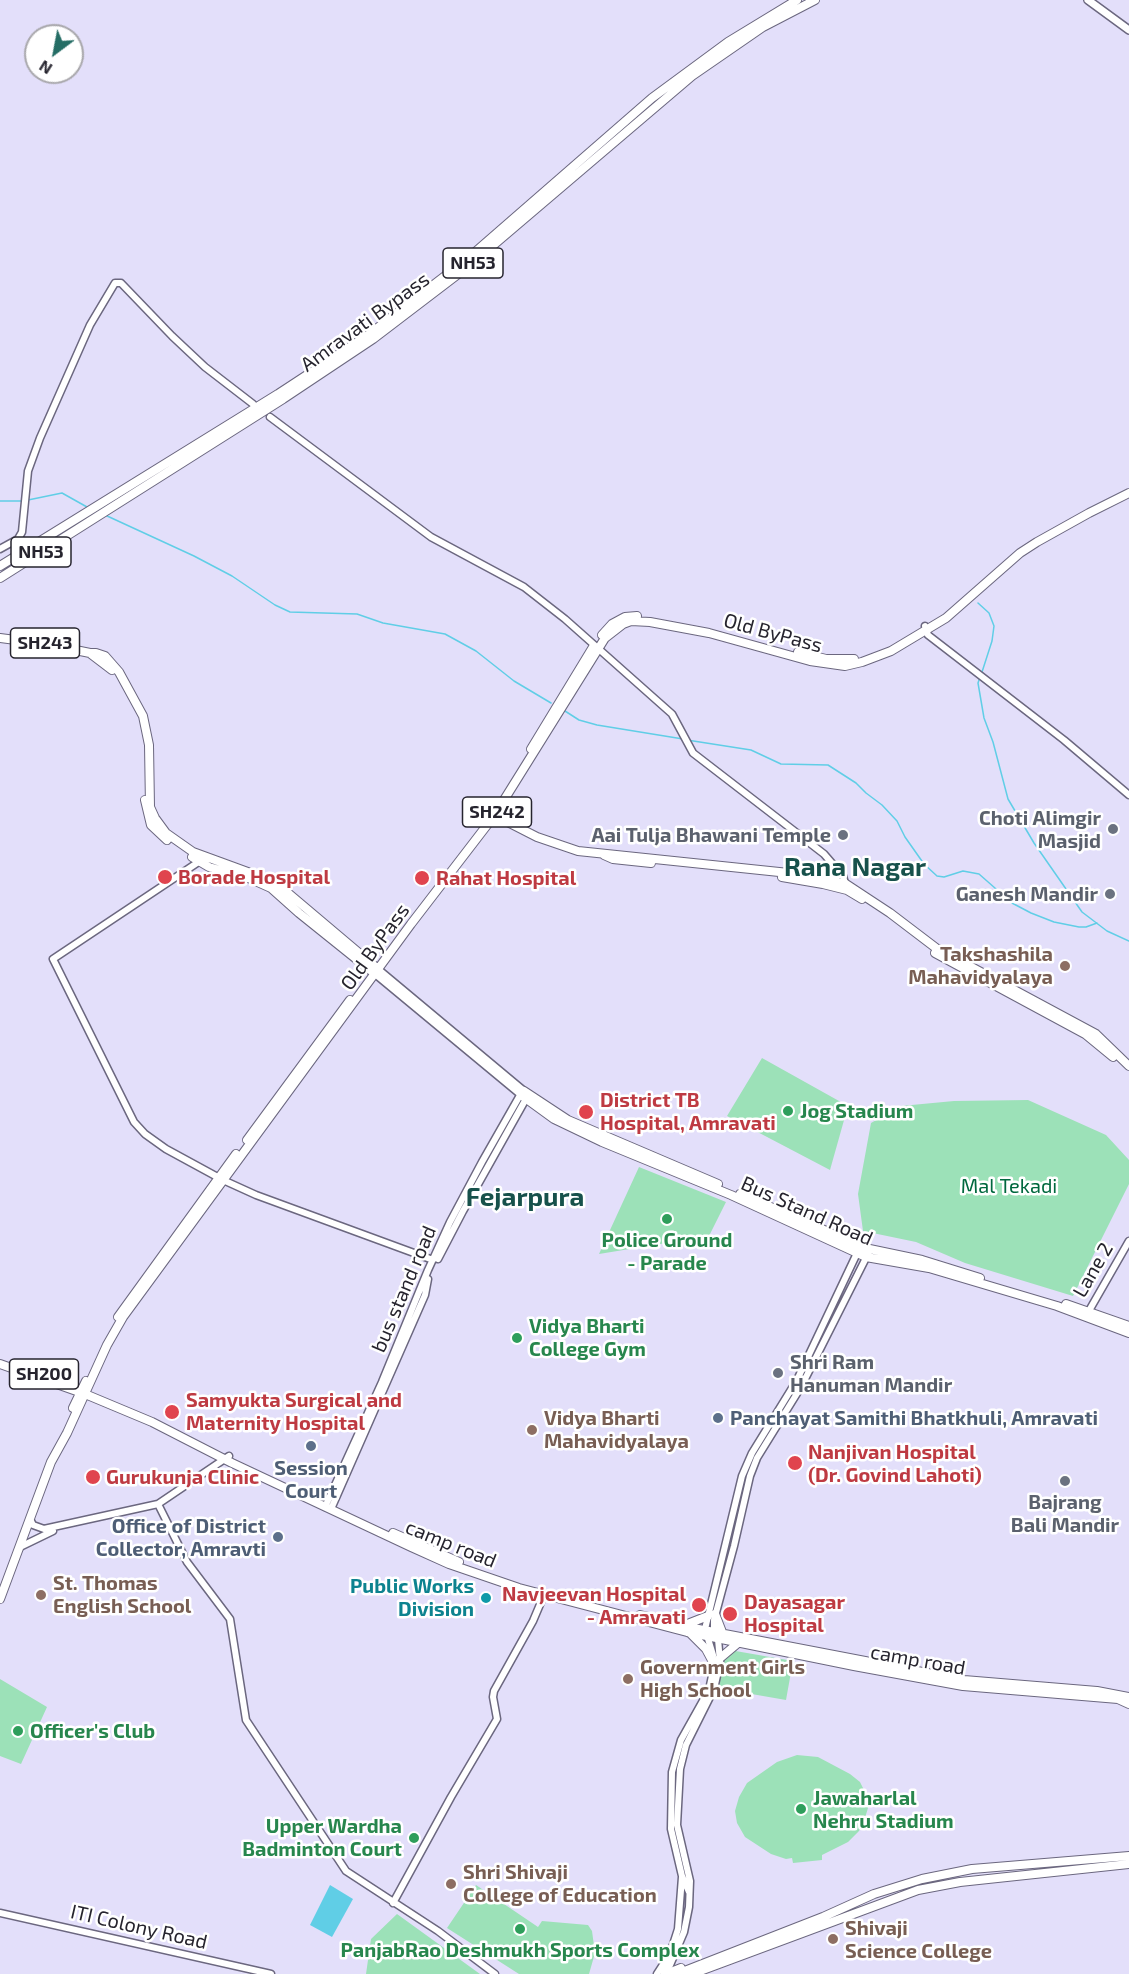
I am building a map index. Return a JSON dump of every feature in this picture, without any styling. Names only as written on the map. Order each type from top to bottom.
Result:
[{"type":"main road","name":"Amravati Bypass","points":[[0,566],[270,399],[370,333],[466,260],[652,98],[728,42],[797,0]]},
{"type":"main road","name":"Amravati Bypass","points":[[0,578],[292,394],[373,339],[470,265],[692,76],[764,27],[815,0]]},
{"type":"main road","points":[[1088,0],[1129,30]]},
{"type":"main road","name":"Old ByPass","points":[[926,629],[1016,552],[1043,533],[1129,489]]},
{"type":"main road","name":"Old ByPass","points":[[0,1599],[51,1462],[84,1391],[123,1317],[220,1179],[492,814],[597,646],[605,638],[623,624],[631,621],[650,622],[710,633],[810,661],[845,666],[862,662],[891,651],[946,618],[1020,553],[1089,513],[1129,494]]},
{"type":"main road","name":"SH243","points":[[0,638],[100,654],[117,668],[141,711],[149,744],[150,807],[166,833],[193,852],[273,881],[375,970]]},
{"type":"main road","name":"SH243","points":[[90,653],[111,668],[140,723],[146,750],[145,803],[151,825],[174,847],[209,867],[244,876],[271,888],[299,914],[375,970]]},
{"type":"main road","points":[[492,814],[537,837],[570,849],[613,859],[787,877],[846,887],[881,907],[936,948],[1089,1030],[1129,1066]]},
{"type":"main road","points":[[846,887],[934,953],[1093,1039],[1129,1072]]},
{"type":"main road","name":"Bus Stand Road","points":[[525,1095],[554,1119],[602,1142],[858,1250],[929,1268],[1129,1326]]},
{"type":"main road","name":"Bus Stand Road","points":[[1087,1313],[1129,1333]]},
{"type":"main road","name":"camp road","points":[[0,1362],[84,1391],[175,1432],[438,1560],[494,1580],[690,1633],[713,1633],[738,1643],[963,1686],[1118,1699],[1129,1704]]},
{"type":"main road","name":"camp road","points":[[329,1506],[495,1577],[542,1591],[713,1633],[964,1680],[1097,1691],[1129,1697]]},
{"type":"main road","points":[[684,1626],[712,1615],[713,1633]]},
{"type":"main road","points":[[690,1633],[716,1660],[738,1643]]},
{"type":"main road","points":[[1105,1858],[1106,1867]]},
{"type":"main road","points":[[677,1974],[874,1894],[922,1879],[957,1871],[1105,1858],[1128,1860]]},
{"type":"main road","points":[[692,1974],[918,1890],[960,1882],[1106,1867],[1128,1860]]},
{"type":"main road","points":[[665,1974],[835,1908],[845,1907]]},
{"type":"street","points":[[0,549],[18,539],[22,532],[28,471],[40,438],[90,325],[115,283],[122,283],[205,367],[253,404]]},
{"type":"street","points":[[270,417],[431,537],[524,587],[597,646],[672,714],[693,753],[824,854],[843,876],[846,887]]},
{"type":"street","points":[[926,629],[928,635],[1064,740],[1129,795]]},
{"type":"street","points":[[200,861],[53,959],[134,1122],[145,1134],[166,1149],[220,1179],[256,1195],[433,1260]]},
{"type":"street","points":[[375,970],[525,1095]]},
{"type":"street","name":"bus stand road","points":[[329,1506],[433,1260],[482,1162],[525,1095]]},
{"type":"street","name":"bus stand road","points":[[329,1506],[425,1295],[429,1276],[525,1095]]},
{"type":"street","name":"Lane 2","points":[[1087,1313],[1129,1240]]},
{"type":"street","points":[[665,1974],[684,1932],[689,1907],[689,1878],[677,1826],[680,1768],[686,1745],[714,1689],[716,1660],[712,1615],[746,1464],[797,1380],[858,1250]]},
{"type":"street","points":[[712,1615],[734,1546],[750,1476],[757,1458],[801,1387],[868,1253]]},
{"type":"street","points":[[30,1519],[37,1528],[59,1528],[158,1504],[227,1458]]},
{"type":"street","points":[[158,1504],[188,1562],[230,1620],[246,1720],[346,1871],[438,1931],[488,1971],[495,1974]]},
{"type":"street","points":[[20,1547],[59,1528]]},
{"type":"street","points":[[393,1903],[497,1719],[494,1691],[533,1622],[544,1595]]},
{"type":"street","points":[[689,1892],[682,1876],[670,1821],[672,1772],[681,1740],[709,1689],[716,1660],[713,1633]]},
{"type":"street","points":[[657,1974],[670,1954],[677,1935],[682,1876]]},
{"type":"street","name":"ITI Colony Road","points":[[0,1913],[272,1974]]},
{"type":"green space","name":"Jog Stadium","points":[[762,1058],[848,1106],[830,1170],[727,1116]]},
{"type":"green space","name":"Mal Tekadi","points":[[1028,1100],[1106,1135],[1129,1160],[1129,1184],[1073,1296],[965,1263],[916,1242],[863,1231],[858,1194],[871,1123],[901,1106],[954,1101]]},
{"type":"green space","name":"Police Ground - Parade","points":[[639,1167],[726,1202],[709,1236],[599,1254]]},
{"type":"green space","points":[[724,1649],[793,1661],[786,1700],[717,1688]]},
{"type":"green space","name":"Officer's Club","points":[[0,1679],[47,1707],[21,1764],[0,1756]]},
{"type":"green space","name":"Jawaharlal Nehru Stadium","points":[[797,1755],[818,1757],[850,1774],[860,1782],[866,1794],[868,1808],[859,1831],[848,1842],[822,1855],[822,1860],[793,1863],[792,1858],[786,1859],[771,1854],[745,1837],[737,1823],[735,1811],[739,1797],[747,1783],[777,1762]]},
{"type":"green space","name":"PanjabRao Deshmukh Sports Complex","points":[[476,1885],[538,1927],[542,1921],[588,1925],[592,1931],[595,1953],[589,1974],[519,1974],[447,1928]]},
{"type":"green space","points":[[397,1914],[480,1974],[366,1974],[371,1939]]},
{"type":"water","points":[[330,1885],[353,1899],[332,1937],[310,1925]]},
{"type":"waterway","points":[[28,500],[62,493],[87,507]]},
{"type":"waterway","points":[[0,501],[23,501]]},
{"type":"waterway","points":[[105,515],[194,556],[232,576],[275,605],[290,612],[357,614],[383,623],[445,634],[476,651],[514,681],[551,703]]},
{"type":"waterway","points":[[978,603],[989,613],[994,626],[992,641],[982,672]]},
{"type":"waterway","points":[[980,677],[978,683],[984,718],[993,742],[1008,799],[1034,843],[1082,912],[1107,931],[1129,941]]},
{"type":"waterway","points":[[565,711],[579,720],[597,725],[683,739]]},
{"type":"waterway","points":[[687,740],[751,750],[781,764],[828,765],[856,783],[882,805],[897,821],[924,864],[937,876],[944,877],[963,871],[979,874],[1012,903],[1031,913],[1054,922],[1079,927],[1097,923]]},
{"type":"place","name":"Choti Alimgir Masjid","points":[[1113,829]]},
{"type":"place","name":"Aai Tulja Bhawani Temple","points":[[843,835]]},
{"type":"place","name":"Borade Hospital","points":[[165,877]]},
{"type":"place","name":"Rahat Hospital","points":[[422,878]]},
{"type":"place","name":"Ganesh Mandir","points":[[1110,894]]},
{"type":"place","name":"Takshashila Mahavidyalaya","points":[[1065,966]]},
{"type":"place","name":"Jog Stadium","points":[[788,1111]]},
{"type":"place","name":"District TB Hospital, Amravati","points":[[586,1112]]},
{"type":"place","name":"Police Ground - Parade","points":[[667,1219]]},
{"type":"place","name":"Vidya Bharti College Gym","points":[[517,1338]]},
{"type":"place","name":"Shri Ram Hanuman Mandir","points":[[778,1373]]},
{"type":"place","name":"Samyukta Surgical and Maternity Hospital","points":[[172,1412]]},
{"type":"place","name":"Panchayat Samithi Bhatkhuli, Amravati","points":[[718,1418]]},
{"type":"place","name":"Vidya Bharti Mahavidyalaya","points":[[532,1430]]},
{"type":"place","name":"Session Court","points":[[311,1446]]},
{"type":"place","name":"Nanjivan Hospital (Dr. Govind Lahoti)","points":[[795,1463]]},
{"type":"place","name":"Gurukunja Clinic","points":[[93,1477]]},
{"type":"place","name":"Bajrang Bali Mandir","points":[[1065,1481]]},
{"type":"place","name":"Office of District Collector, Amravti","points":[[278,1537]]},
{"type":"place","name":"St. Thomas English School","points":[[41,1595]]},
{"type":"place","name":"Public Works Division","points":[[486,1598]]},
{"type":"place","name":"Navjeevan Hospital - Amravati","points":[[699,1605]]},
{"type":"place","name":"Dayasagar Hospital","points":[[730,1614]]},
{"type":"place","name":"Government Girls High School","points":[[628,1679]]},
{"type":"place","name":"Officer's Club","points":[[18,1731]]},
{"type":"place","name":"Jawaharlal Nehru Stadium","points":[[801,1809]]},
{"type":"place","name":"Upper Wardha Badminton Court","points":[[414,1838]]},
{"type":"place","name":"Shri Shivaji College of Education","points":[[451,1884]]},
{"type":"place","name":"PanjabRao Deshmukh Sports Complex","points":[[520,1929]]},
{"type":"place","name":"Shivaji Science College","points":[[833,1939]]},
{"type":"district","name":"Rana Nagar","points":[[855,867]]},
{"type":"district","name":"Fejarpura","points":[[525,1197]]}]
